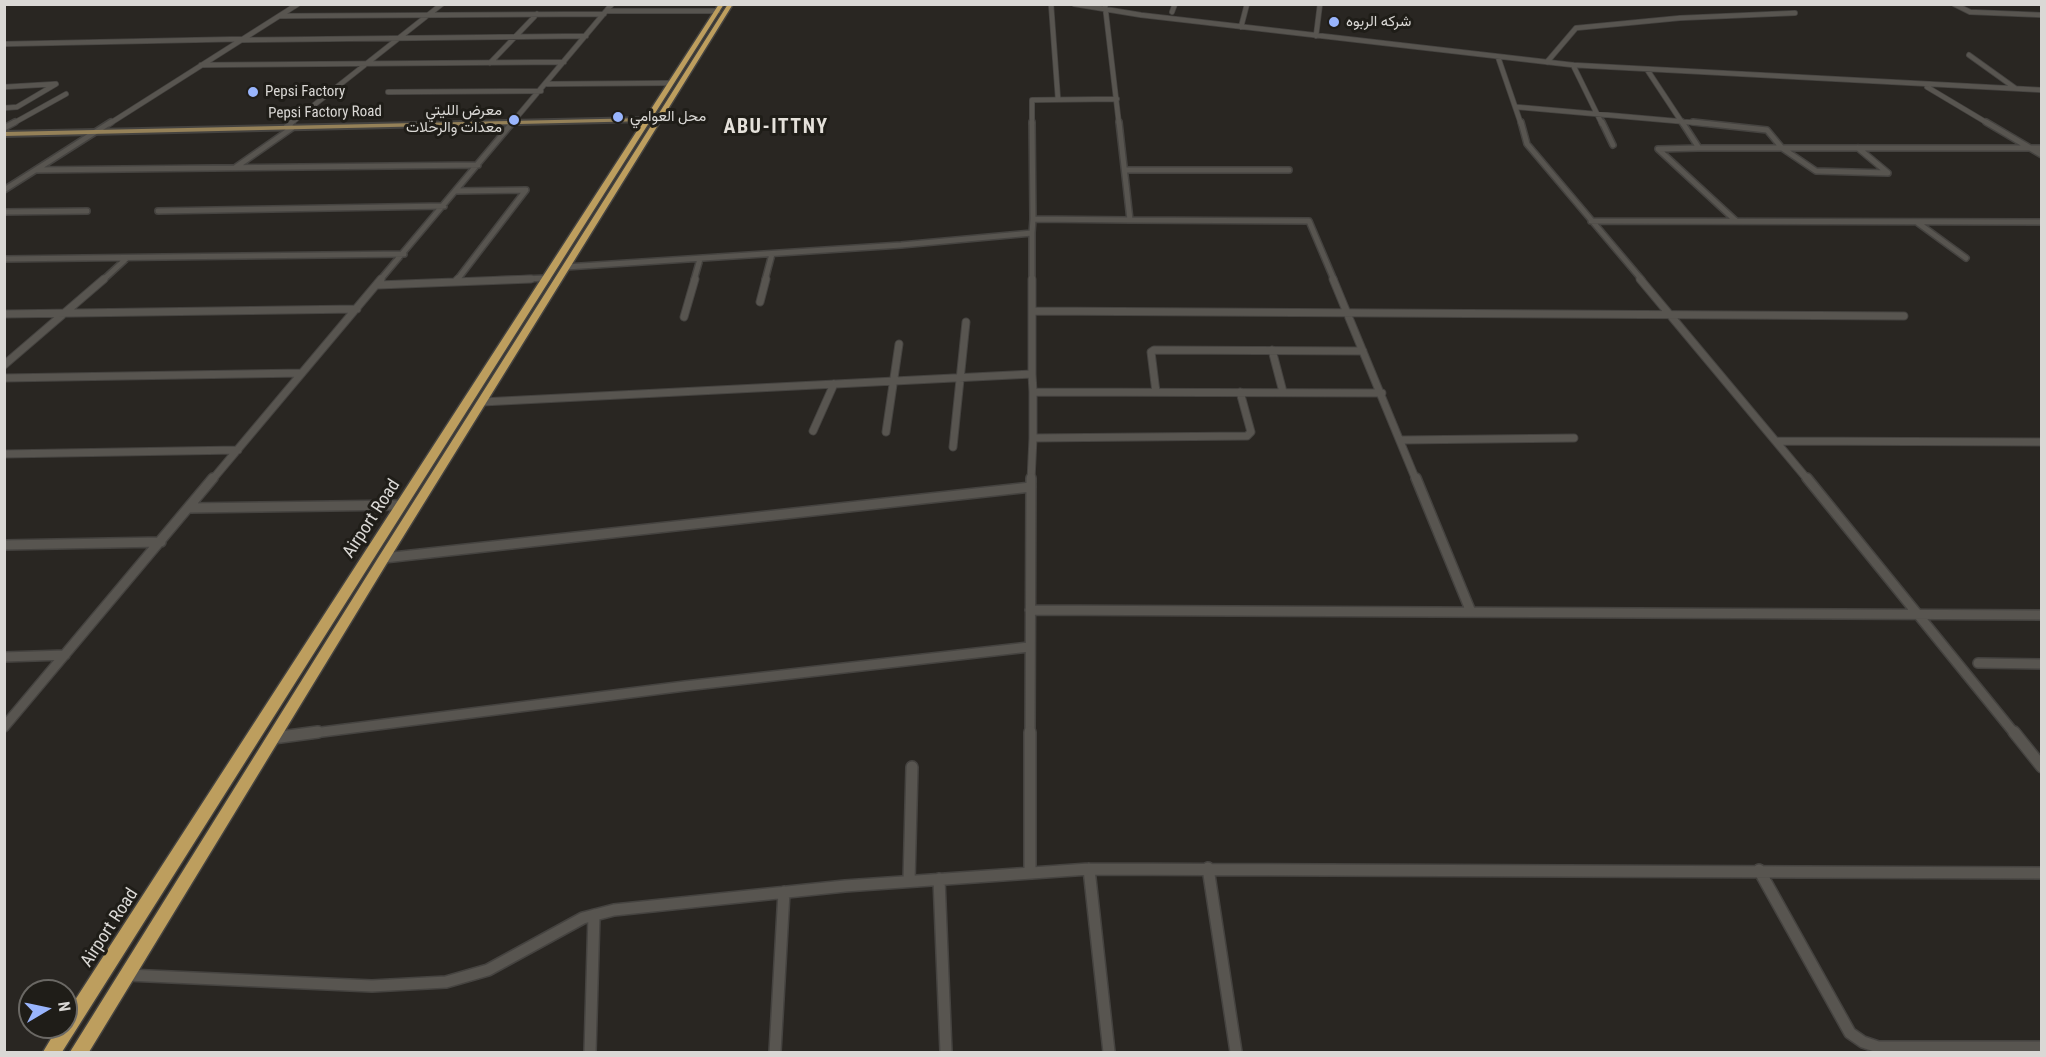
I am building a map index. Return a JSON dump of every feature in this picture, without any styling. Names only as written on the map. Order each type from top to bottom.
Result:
[{"type":"highway","name":"Airport Road","points":[[52,1053],[548,278],[586,225],[731,4]]},
{"type":"highway","name":"Airport Road","points":[[79,1053],[566,267],[586,225],[646,120],[720,8]]},
{"type":"highway","points":[[438,449],[453,448]]},
{"type":"main road","name":"Pepsi Factory Road","points":[[4,134],[646,120]]},
{"type":"street","points":[[4,190],[298,4]]},
{"type":"street","points":[[236,168],[442,4]]},
{"type":"street","points":[[4,727],[612,4]]},
{"type":"street","points":[[1051,4],[1058,99]]},
{"type":"street","points":[[1074,4],[1241,27],[1573,65],[1648,71],[2042,90]]},
{"type":"street","points":[[1172,12],[1175,4]]},
{"type":"street","points":[[1241,27],[1246,4]]},
{"type":"street","points":[[1316,36],[1320,4]]},
{"type":"street","points":[[1954,4],[1970,12],[2042,15]]},
{"type":"street","points":[[1106,7],[1130,220]]},
{"type":"street","points":[[281,16],[537,14],[720,8]]},
{"type":"street","points":[[490,63],[537,14]]},
{"type":"street","points":[[1547,62],[1576,28],[1680,18],[1795,14]]},
{"type":"street","points":[[4,44],[586,36]]},
{"type":"street","points":[[1969,55],[2016,89]]},
{"type":"street","points":[[1498,57],[1517,107],[1527,144],[1777,441],[2042,767]]},
{"type":"street","points":[[201,65],[564,62]]},
{"type":"street","points":[[1573,65],[1613,145]]},
{"type":"street","points":[[1648,71],[1699,148]]},
{"type":"street","points":[[547,84],[671,83]]},
{"type":"street","points":[[4,87],[56,84],[17,107],[4,108]]},
{"type":"street","points":[[1924,85],[2042,155]]},
{"type":"street","points":[[388,92],[541,91]]},
{"type":"street","points":[[4,128],[66,94]]},
{"type":"street","points":[[1030,872],[1029,647],[1031,487],[1034,438],[1032,100],[1117,99]]},
{"type":"street","points":[[1517,107],[1761,128],[1767,130],[1782,148],[1819,172],[1888,172],[1858,148]]},
{"type":"street","points":[[1736,221],[1658,149],[2042,148]]},
{"type":"street","points":[[36,170],[478,165]]},
{"type":"street","points":[[1126,170],[1206,169],[1228,172],[1289,170]]},
{"type":"street","points":[[456,191],[526,189],[456,281]]},
{"type":"street","points":[[158,211],[444,206]]},
{"type":"street","points":[[4,212],[87,211]]},
{"type":"street","points":[[1033,219],[1309,221],[1472,612]]},
{"type":"street","points":[[1591,221],[2042,222]]},
{"type":"street","points":[[1918,222],[1966,258]]},
{"type":"street","points":[[566,267],[772,254],[1032,232]]},
{"type":"street","points":[[4,259],[404,254]]},
{"type":"street","points":[[760,302],[772,254]]},
{"type":"street","points":[[4,365],[67,313],[127,258]]},
{"type":"street","points":[[684,317],[700,259]]},
{"type":"street","points":[[378,285],[548,278]]},
{"type":"street","points":[[4,314],[357,309]]},
{"type":"street","points":[[1033,311],[1904,316]]},
{"type":"street","points":[[953,447],[966,322]]},
{"type":"street","points":[[886,432],[899,344]]},
{"type":"street","points":[[1272,350],[1283,392]]},
{"type":"street","points":[[1156,392],[1152,351],[1363,351]]},
{"type":"street","points":[[4,378],[302,374]]},
{"type":"street","points":[[482,402],[1032,374]]},
{"type":"street","points":[[813,431],[834,384]]},
{"type":"street","points":[[1033,392],[1382,393]]},
{"type":"street","points":[[1034,438],[1247,436],[1251,432],[1240,392]]},
{"type":"street","points":[[1402,440],[1574,438]]},
{"type":"street","points":[[1777,441],[2042,442]]},
{"type":"street","points":[[4,454],[238,450]]},
{"type":"street","points":[[384,558],[1031,487]]},
{"type":"street","points":[[190,508],[402,505]]},
{"type":"street","points":[[4,545],[161,542]]},
{"type":"street","points":[[1030,610],[2042,615]]},
{"type":"street","points":[[273,738],[686,686],[1029,647]]},
{"type":"street","points":[[4,657],[65,655]]},
{"type":"street","points":[[1978,663],[2042,664]]},
{"type":"street","points":[[909,881],[912,767]]},
{"type":"street","points":[[127,975],[372,986],[446,982],[488,970],[557,931],[594,915],[614,910],[784,892],[1030,872],[1208,868],[2042,873]]},
{"type":"street","points":[[1208,868],[1236,1053]]},
{"type":"street","points":[[1089,869],[1109,1053]]},
{"type":"street","points":[[1759,870],[1850,1033],[1863,1042],[1878,1047],[2042,1047]]},
{"type":"street","points":[[939,879],[946,1053]]},
{"type":"street","points":[[775,1053],[784,892]]},
{"type":"street","points":[[590,1053],[594,915]]},
{"type":"place","name":"شركه الربوه","points":[[1334,22]]},
{"type":"place","name":"Pepsi Factory","points":[[253,92]]},
{"type":"place","name":"محل العوامي","points":[[618,117]]},
{"type":"place","name":"معرض الليتي معدات والرحلات","points":[[514,120]]},
{"type":"district","name":"ABU-ITTNY","points":[[776,128]]}]
